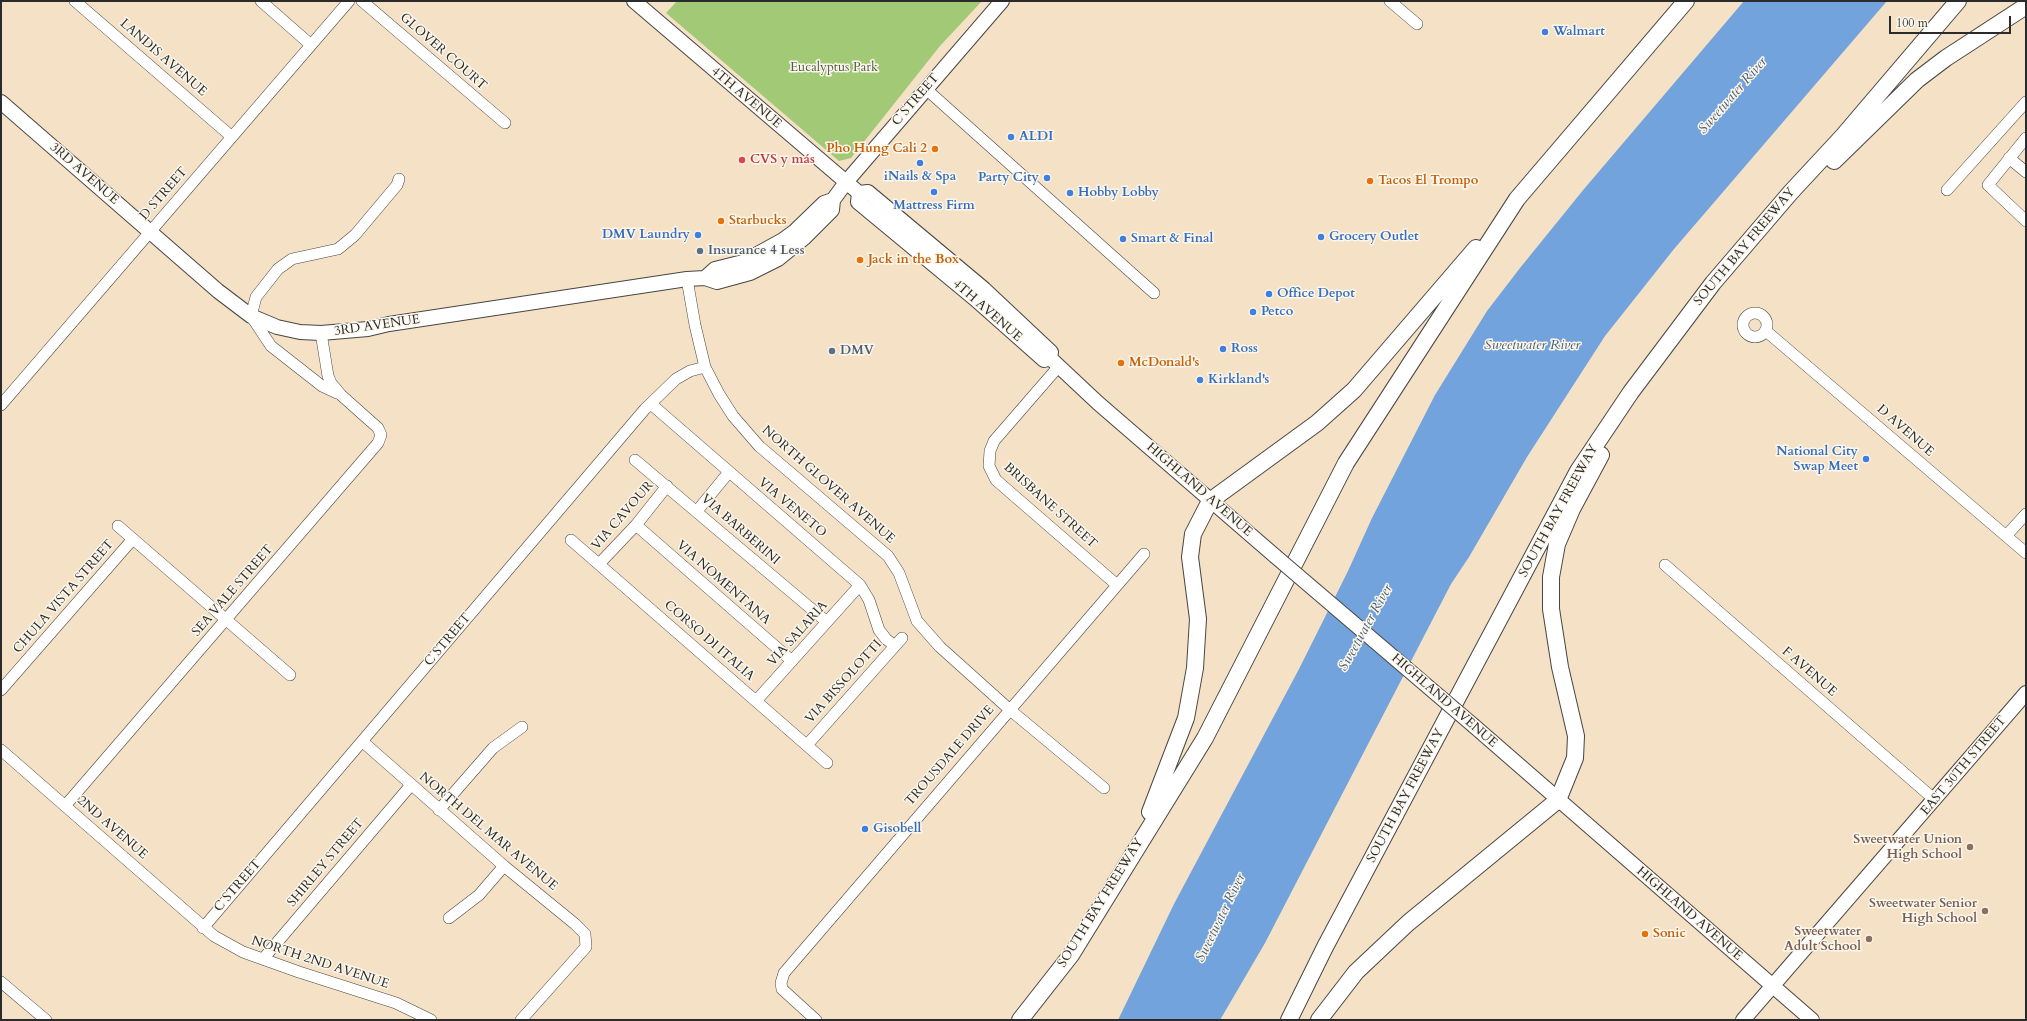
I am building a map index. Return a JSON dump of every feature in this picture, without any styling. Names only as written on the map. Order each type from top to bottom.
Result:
[{"type":"highway","name":"SOUTH BAY FREEWAY","points":[[1020,1020],[1071,955],[1205,738],[1346,463],[1517,199],[1686,1]]},
{"type":"highway","name":"SOUTH BAY FREEWAY","points":[[1289,1020],[1325,947],[1578,471],[1630,392],[1713,283],[1791,192],[1843,136],[1958,1]]},
{"type":"highway","points":[[1791,192],[1828,166],[1897,98],[1927,72],[2026,6]]},
{"type":"highway","points":[[1130,859],[1168,769],[1186,718],[1195,668],[1198,620],[1190,557],[1193,534],[1210,501],[1316,423],[1354,390],[1517,199]]},
{"type":"highway","points":[[1319,1020],[1356,972],[1408,923],[1558,800],[1575,758],[1576,736],[1560,667],[1551,609],[1551,577],[1557,544],[1572,509],[1595,464],[1683,321]]},
{"type":"main road","name":"4TH AVENUE","points":[[634,1],[744,97],[847,181],[859,193],[858,202],[974,298],[1044,360],[1055,362],[1076,383]]},
{"type":"main road","name":"C STREET","points":[[687,279],[705,278],[717,282],[750,272],[778,259],[793,248],[828,216],[832,210],[833,200],[847,181],[1002,1]]},
{"type":"main road","name":"3RD AVENUE","points":[[1,102],[218,291],[251,316],[277,327],[321,333],[368,329],[476,310],[687,279]]},
{"type":"main road","name":"HIGHLAND AVENUE","points":[[1076,383],[1210,501],[1485,735],[1812,1020]]},
{"type":"main road","name":"EAST 30TH STREET","points":[[1743,1020],[1935,800],[2026,693]]},
{"type":"street","name":"LANDIS AVENUE","points":[[75,1],[232,137]]},
{"type":"street","points":[[261,1],[311,45]]},
{"type":"street","name":"D STREET","points":[[1,405],[349,1]]},
{"type":"street","name":"GLOVER COURT","points":[[362,1],[505,123]]},
{"type":"street","points":[[1390,1],[1417,24]]},
{"type":"street","points":[[926,89],[1154,293]]},
{"type":"street","points":[[1947,190],[2026,102]]},
{"type":"street","points":[[2026,138],[1988,185],[2026,221]]},
{"type":"street","points":[[2009,158],[2026,172]]},
{"type":"street","points":[[251,316],[256,297],[278,268],[292,259],[338,249],[359,230],[397,184],[398,179]]},
{"type":"street","name":"NORTH GLOVER AVENUE","points":[[687,279],[695,325],[705,366],[719,394],[733,416],[759,446],[888,556],[899,573],[917,621],[924,630],[1009,709],[1104,788]]},
{"type":"street","name":"SEA VALE STREET","points":[[251,316],[271,346],[322,386],[341,395]]},
{"type":"street","name":"D AVENUE","points":[[1766,331],[2026,553]]},
{"type":"street","name":"SEA VALE STREET","points":[[65,806],[378,443],[381,435],[378,428],[341,395],[331,383],[328,376],[321,333]]},
{"type":"street","name":"BRISBANE STREET","points":[[1055,362],[994,441],[990,451],[989,466],[996,480],[1117,585]]},
{"type":"street","name":"C STREET","points":[[203,928],[363,742],[524,549],[664,389],[676,379],[690,371],[705,366]]},
{"type":"street","name":"VIA VENETO","points":[[651,404],[860,585],[869,600],[879,630],[886,640],[894,646]]},
{"type":"street","name":"VIA BARBERINI","points":[[635,460],[827,622]]},
{"type":"street","points":[[696,511],[729,472]]},
{"type":"street","name":"VIA CAVOUR","points":[[599,564],[636,525],[667,486]]},
{"type":"street","points":[[2006,536],[2026,514]]},
{"type":"street","name":"VIA NOMENTANA","points":[[636,525],[792,661]]},
{"type":"street","points":[[118,526],[132,540],[290,675]]},
{"type":"street","name":"CHULA VISTA STREET","points":[[1,690],[132,540]]},
{"type":"street","name":"CORSO DI ITALIA","points":[[571,540],[827,763]]},
{"type":"street","name":"TROUSDALE DRIVE","points":[[816,1020],[782,990],[781,979],[791,964],[1144,554]]},
{"type":"street","name":"F AVENUE","points":[[1665,565],[1935,800]]},
{"type":"street","name":"VIA SALARIA","points":[[756,701],[860,585]]},
{"type":"street","name":"VIA BISSOLOTTI","points":[[807,745],[902,638]]},
{"type":"street","points":[[439,810],[493,748],[522,727]]},
{"type":"street","name":"NORTH DEL MAR AVENUE","points":[[363,742],[439,810],[585,934],[586,947],[521,1020]]},
{"type":"street","name":"2ND AVENUE","points":[[1,750],[203,928]]},
{"type":"street","name":"SHIRLEY STREET","points":[[263,959],[411,785]]},
{"type":"street","points":[[449,918],[475,899],[504,866]]},
{"type":"street","name":"NORTH 2ND AVENUE","points":[[203,928],[214,936],[243,952],[400,1004],[431,1020]]},
{"type":"street","points":[[1,982],[46,1020]]},
{"type":"green space","name":"Eucalyptus Park","points":[[677,1],[982,1],[940,46],[851,158],[839,161],[666,13]]},
{"type":"water","name":"Sweetwater River","points":[[1744,1],[1887,1],[1674,249],[1605,336],[1527,457],[1469,557],[1451,584],[1265,943],[1220,1020],[1118,1020],[1174,904],[1299,669],[1348,571],[1372,518],[1435,395],[1487,311],[1520,268],[1584,189]]},
{"type":"place","name":"Walmart","points":[[1545,32]]},
{"type":"place","name":"ALDI","points":[[1011,137]]},
{"type":"place","name":"Pho Hung Cali 2","points":[[935,149]]},
{"type":"place","name":"CVS y más","points":[[742,160]]},
{"type":"place","name":"iNails & Spa","points":[[920,163]]},
{"type":"place","name":"Party City","points":[[1047,178]]},
{"type":"place","name":"Tacos El Trompo","points":[[1370,181]]},
{"type":"place","name":"Mattress Firm","points":[[934,192]]},
{"type":"place","name":"Hobby Lobby","points":[[1070,193]]},
{"type":"place","name":"Starbucks","points":[[721,221]]},
{"type":"place","name":"DMV Laundry","points":[[698,235]]},
{"type":"place","name":"Grocery Outlet","points":[[1321,237]]},
{"type":"place","name":"Smart & Final","points":[[1123,239]]},
{"type":"place","name":"Insurance 4 Less","points":[[700,251]]},
{"type":"place","name":"Jack in the Box","points":[[860,260]]},
{"type":"place","name":"Office Depot","points":[[1269,294]]},
{"type":"place","name":"Petco","points":[[1253,312]]},
{"type":"place","name":"Ross","points":[[1223,349]]},
{"type":"place","name":"DMV","points":[[832,351]]},
{"type":"place","name":"McDonald's","points":[[1121,363]]},
{"type":"place","name":"Kirkland's","points":[[1200,380]]},
{"type":"place","name":"National City Swap Meet","points":[[1866,459]]},
{"type":"place","name":"Gisobell","points":[[865,829]]},
{"type":"place","name":"Sweetwater Union High School","points":[[1970,847]]},
{"type":"place","name":"Sweetwater Senior High School","points":[[1985,911]]},
{"type":"place","name":"Sonic","points":[[1645,934]]},
{"type":"place","name":"Sweetwater Adult School","points":[[1869,939]]}]
